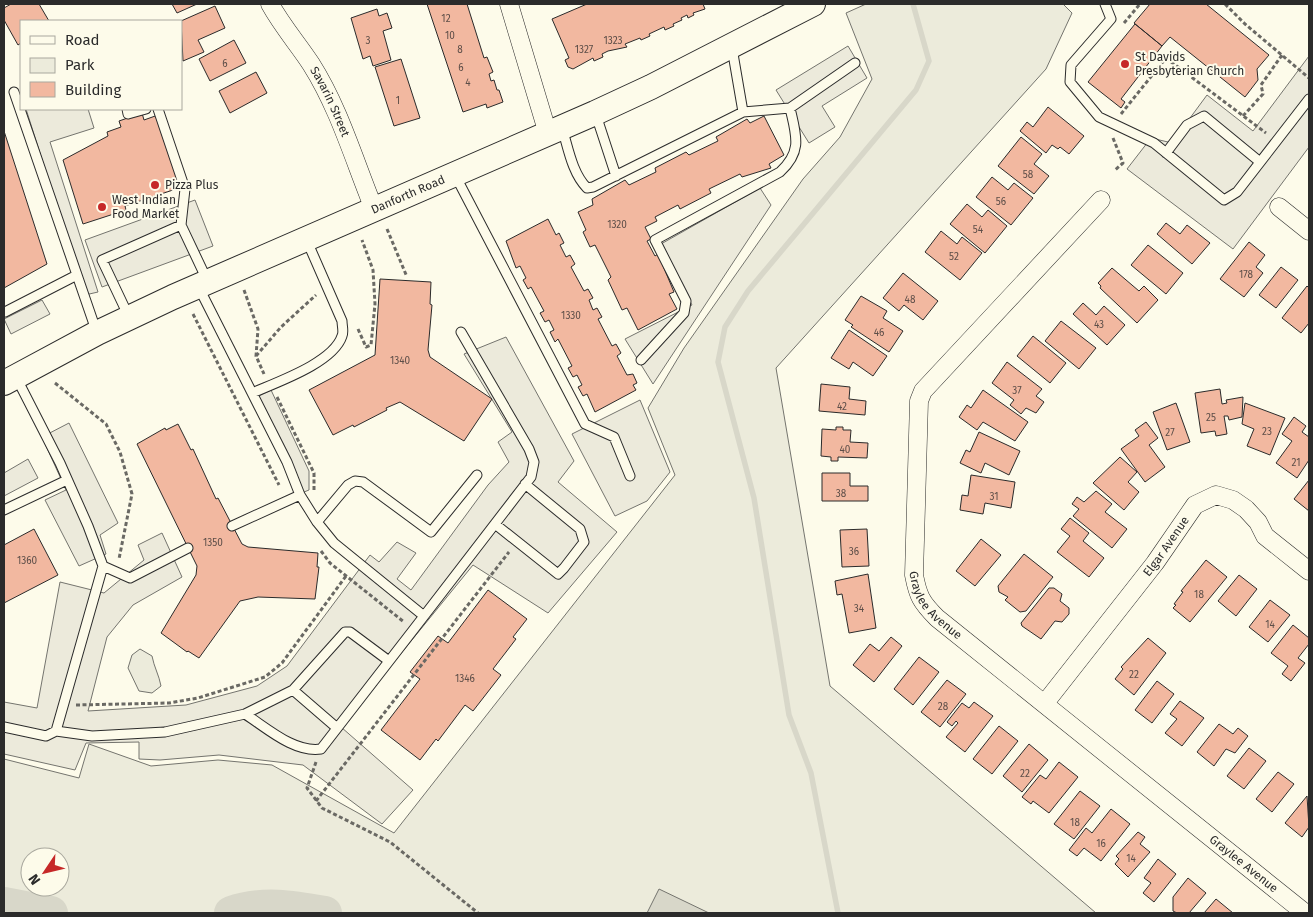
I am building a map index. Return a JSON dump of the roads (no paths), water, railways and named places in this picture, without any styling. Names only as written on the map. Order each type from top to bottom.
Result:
[{"type":"main road","name":"Danforth Road","points":[[10,380],[97,333],[203,284],[595,113],[813,4]]},
{"type":"street","name":"Savarin Street","points":[[270,4],[287,32],[311,64],[337,112],[374,208]]},
{"type":"street","points":[[509,4],[555,131]]},
{"type":"street","name":"Graylee Avenue","points":[[1101,200],[923,391],[919,401],[914,575],[918,595],[922,603],[937,618],[1305,913]]},
{"type":"street","points":[[1279,207],[1309,231]]},
{"type":"street","name":"Elgar Avenue","points":[[1045,703],[1155,563],[1195,505],[1216,495],[1233,500],[1246,509],[1258,522],[1265,536],[1309,571]]},
{"type":"lane","points":[[1105,4],[1111,19],[1071,65],[1070,82],[1099,116],[1154,143],[1224,200],[1237,192],[1309,99]]},
{"type":"lane","points":[[732,46],[743,112]]},
{"type":"lane","points":[[555,131],[582,183],[587,188],[593,187],[743,112],[790,108],[855,63]]},
{"type":"lane","points":[[14,92],[20,109]]},
{"type":"lane","points":[[641,360],[684,313],[686,307],[686,301],[655,240],[780,172],[789,164],[796,147],[790,108]]},
{"type":"lane","points":[[20,110],[97,333]]},
{"type":"lane","points":[[127,110],[128,114],[142,110]]},
{"type":"lane","points":[[158,110],[185,189],[181,225],[203,284],[252,393],[287,462],[300,495],[317,522],[334,543],[424,616]]},
{"type":"lane","points":[[595,113],[616,176]]},
{"type":"lane","points":[[1166,152],[1187,126],[1204,116],[1260,162]]},
{"type":"lane","points":[[455,174],[585,424],[614,437],[630,476]]},
{"type":"lane","points":[[130,318],[102,260],[181,225]]},
{"type":"lane","points":[[252,393],[320,361],[335,350],[343,335],[342,321],[306,239]]},
{"type":"lane","points":[[5,312],[77,275]]},
{"type":"lane","points":[[245,714],[289,742],[309,751],[321,748],[531,477],[534,462],[529,448],[461,332]]},
{"type":"lane","points":[[10,380],[67,480],[103,566],[56,731]]},
{"type":"lane","points":[[317,522],[348,486],[356,481],[363,482],[431,532],[477,475]]},
{"type":"lane","points":[[4,510],[67,480]]},
{"type":"lane","points":[[495,524],[558,574],[564,568],[584,542],[580,529],[526,484]]},
{"type":"lane","points":[[232,526],[300,495]]},
{"type":"lane","points":[[103,566],[130,578],[188,548]]},
{"type":"lane","points":[[4,727],[46,736],[56,731],[92,736],[165,732],[245,714],[294,690],[345,632],[350,632],[388,661]]},
{"type":"lane","points":[[294,690],[336,728]]},
{"type":"waterway","points":[[838,913],[811,773],[789,715],[754,498],[718,362],[725,327],[748,291],[916,90],[929,61],[913,4]]},
{"type":"waterway","points":[[4,904],[51,913]]},
{"type":"waterway","points":[[231,913],[266,907],[289,907],[325,913]]},
{"type":"place","name":"St Davids Presbyterian Church","points":[[1125,64]]},
{"type":"place","name":"Pizza Plus","points":[[155,185]]},
{"type":"place","name":"West Indian Food Market","points":[[102,207]]}]
